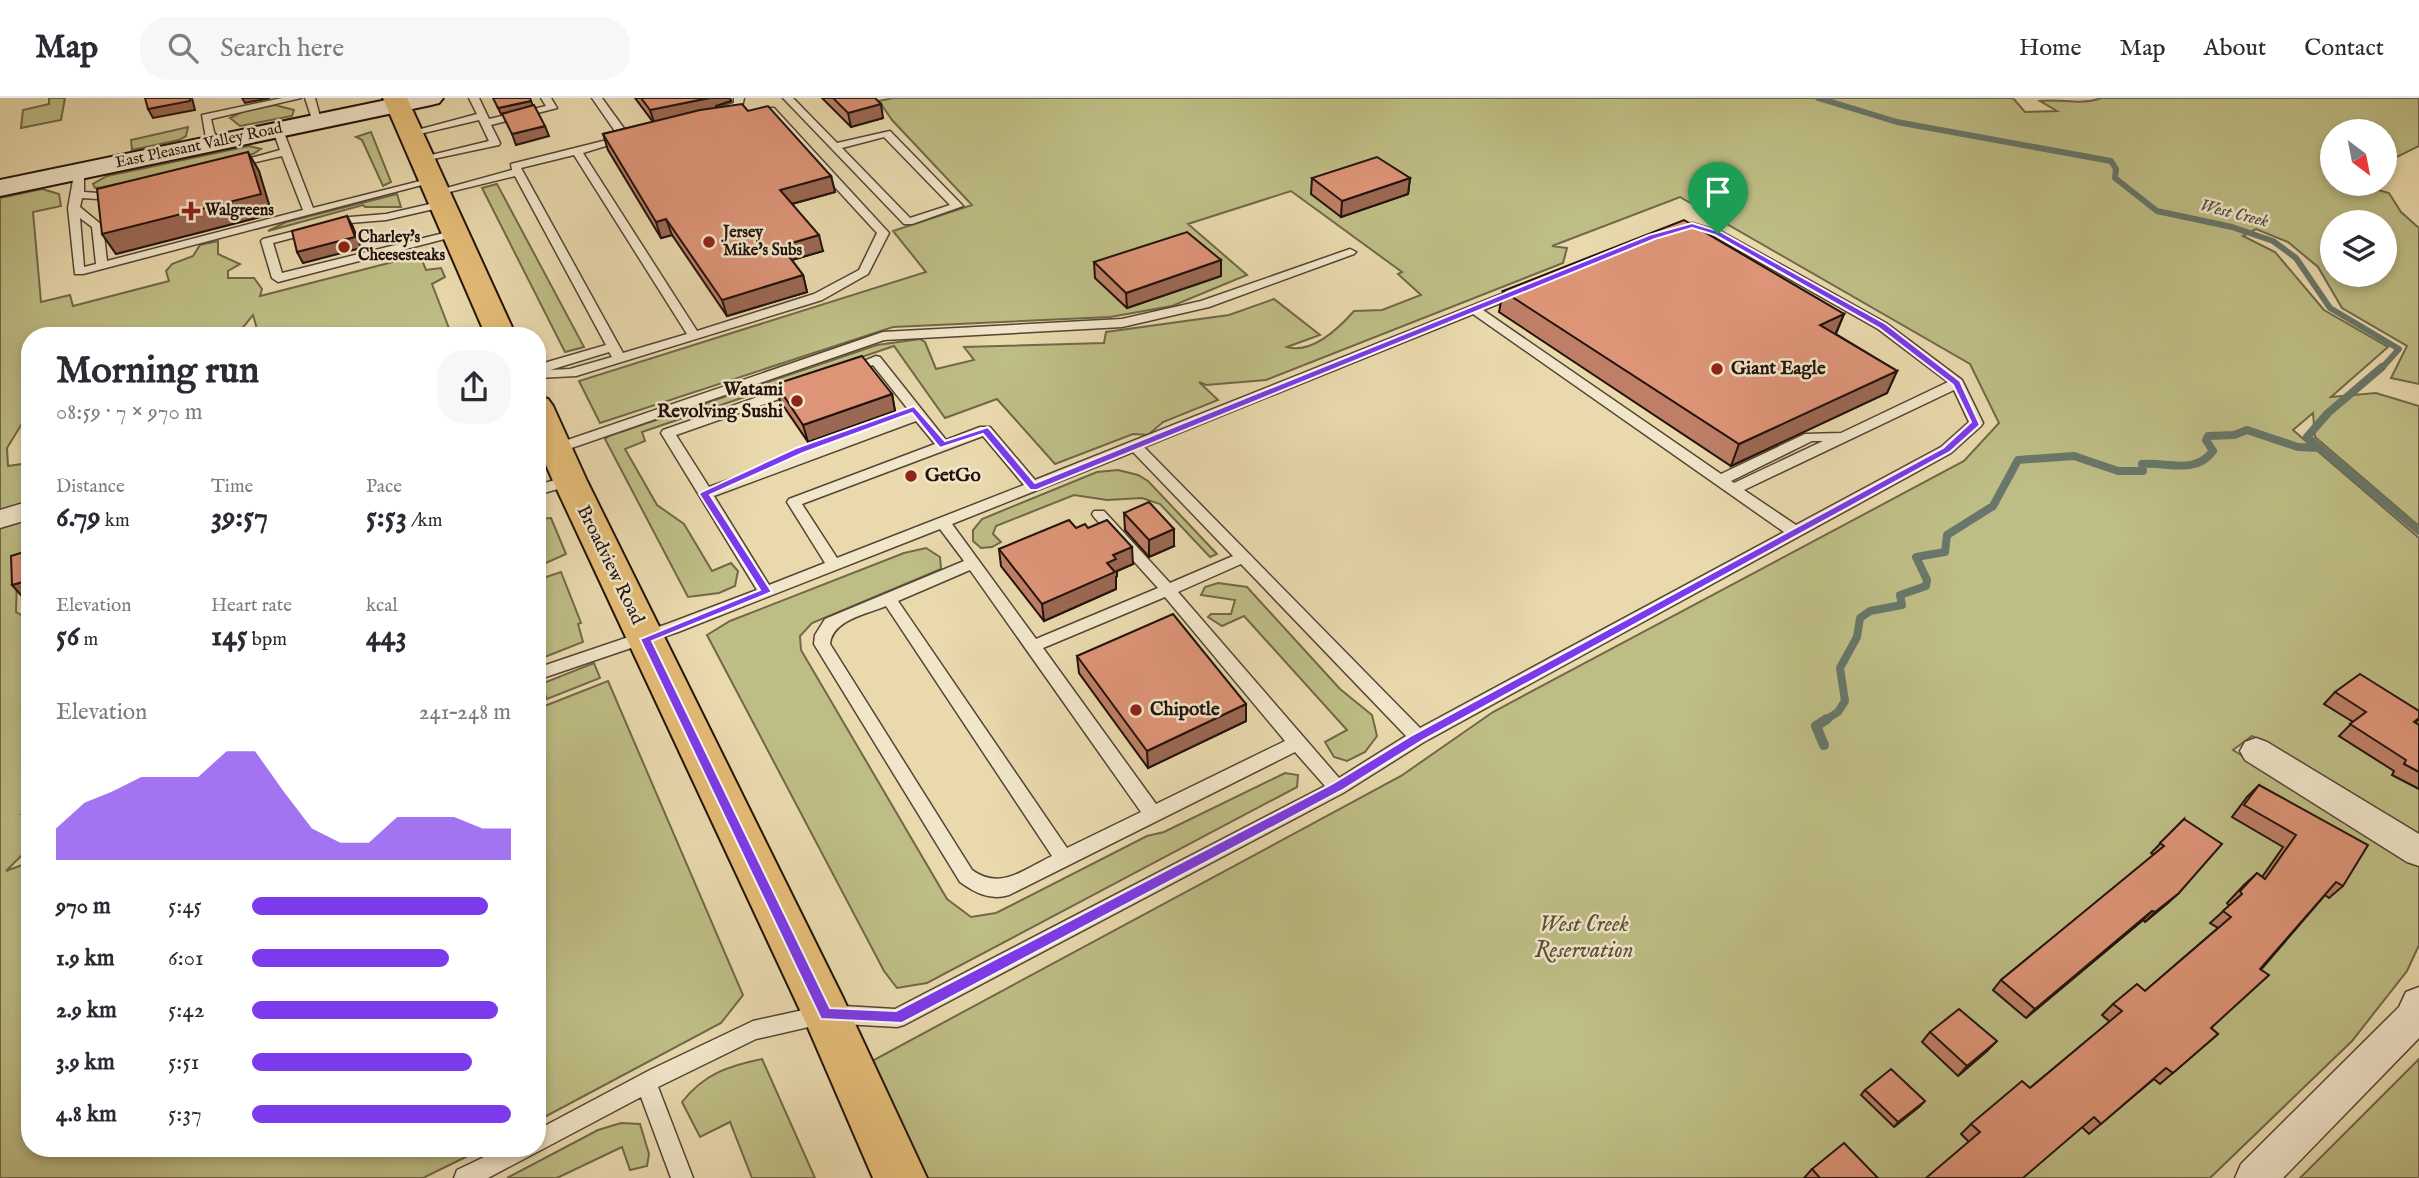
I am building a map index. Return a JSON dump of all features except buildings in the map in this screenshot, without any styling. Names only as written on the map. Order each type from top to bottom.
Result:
[{"type":"main road","name":"East Pleasant Valley Road","points":[[0,188],[78,183],[212,144],[282,141],[314,110],[431,98]]},
{"type":"main road","points":[[397,102],[497,327]]},
{"type":"main road","name":"Broadview Road","points":[[546,446],[551,468],[646,639],[826,1014],[900,1178]]},
{"type":"street","points":[[0,519],[21,513]]},
{"type":"street","points":[[2256,751],[2419,852]]},
{"type":"street","points":[[2255,1178],[2412,1019],[2419,1004]]},
{"type":"lane","points":[[212,144],[206,117],[223,109],[296,98]]},
{"type":"lane","points":[[456,233],[278,278],[267,241],[350,220],[386,217],[495,143],[474,98]]},
{"type":"lane","points":[[411,133],[552,108],[547,98]]},
{"type":"lane","points":[[597,98],[623,135]]},
{"type":"lane","points":[[739,98],[739,105],[715,115],[744,114]]},
{"type":"lane","points":[[546,372],[571,373],[616,353],[694,336],[818,297],[863,272],[883,233],[760,98]]},
{"type":"lane","points":[[788,98],[835,147],[908,222],[957,206],[886,133],[835,147]]},
{"type":"lane","points":[[757,112],[770,110]]},
{"type":"lane","points":[[616,353],[515,166],[647,130]]},
{"type":"lane","points":[[227,166],[282,141],[309,212]]},
{"type":"lane","points":[[577,151],[694,336]]},
{"type":"lane","points":[[124,190],[99,196],[78,183],[74,208],[79,272],[309,212],[434,184],[518,172]]},
{"type":"lane","points":[[74,208],[97,226],[102,266]]},
{"type":"lane","points":[[546,1137],[646,1083],[753,1030],[826,1014],[897,1018],[1336,788],[1418,737],[1946,450],[1976,423],[1957,383],[1882,326],[1718,234],[1692,226],[1666,233]]},
{"type":"lane","points":[[551,468],[883,336],[1122,323],[1205,304],[1350,252]]},
{"type":"lane","points":[[546,670],[583,656],[646,639],[944,523],[1538,284]]},
{"type":"lane","points":[[1474,309],[1795,532]]},
{"type":"lane","points":[[840,373],[876,360],[943,446]]},
{"type":"lane","points":[[766,592],[668,433],[816,381]]},
{"type":"lane","points":[[1726,485],[1810,437],[1848,437],[1957,383]]},
{"type":"lane","points":[[704,494],[917,412]]},
{"type":"lane","points":[[834,565],[794,502],[985,430],[1033,487]]},
{"type":"lane","points":[[1136,447],[1418,737]]},
{"type":"lane","points":[[1099,514],[1168,590],[1336,788]]},
{"type":"lane","points":[[944,523],[1153,814]]},
{"type":"lane","points":[[1033,646],[1244,557]]},
{"type":"lane","points":[[973,563],[831,623],[823,635],[822,644],[966,876],[981,887],[1002,889],[1297,743]]},
{"type":"lane","points":[[889,599],[1063,858]]},
{"type":"lane","points":[[646,1083],[678,1176]]},
{"type":"lane","points":[[465,1178],[508,1157]]},
{"type":"green space","points":[[49,98],[65,98],[61,120],[21,128],[23,110],[49,104]]},
{"type":"green space","name":"West Creek Reservation","points":[[893,98],[2013,98],[2025,112],[2057,111],[2040,101],[2086,101],[2101,98],[2419,98],[2419,146],[2398,156],[2398,119],[2320,119],[2320,196],[2391,196],[2401,212],[2419,228],[2419,384],[2391,378],[2407,346],[2342,308],[2330,287],[2397,287],[2397,210],[2320,210],[2320,270],[2288,242],[2256,229],[2243,236],[2275,252],[2324,310],[2388,347],[2331,397],[2376,393],[2419,406],[2419,526],[2315,437],[2313,413],[2293,430],[2419,538],[2419,836],[2252,736],[2233,750],[2419,867],[2419,945],[2407,971],[2352,1041],[2210,1178],[896,1178],[848,1074],[1401,776],[1493,712],[1964,461],[1999,423],[1970,364],[1680,197],[1552,246],[1567,248],[1563,263],[1266,380],[1206,385],[1199,382],[1218,400],[1163,422],[1148,435],[1133,434],[1055,464],[997,399],[945,418],[894,346],[642,432],[645,441],[625,449],[657,505],[684,524],[712,571],[731,563],[738,571],[735,586],[719,593],[688,597],[605,439],[609,436],[877,345],[920,339],[925,342],[936,369],[974,360],[964,347],[1104,343],[1106,332],[1229,315],[1274,299],[1320,335],[1287,347],[1296,348],[1306,347],[1324,338],[1354,311],[1382,310],[1421,295],[1398,274],[1402,272],[1291,191],[1188,224],[1247,275],[1172,306],[1110,317],[893,327],[600,423],[579,381],[926,272],[893,231],[972,205],[892,120],[879,101]]},
{"type":"green space","points":[[275,105],[294,110],[292,116],[240,126],[230,118],[242,112]]},
{"type":"green space","points":[[188,127],[186,136],[179,140],[132,150],[131,140]]},
{"type":"green space","points":[[371,132],[391,182],[383,186],[362,140],[356,137]]},
{"type":"green space","points":[[249,146],[261,149],[253,154],[103,187],[95,188],[93,184],[107,176]]},
{"type":"green space","points":[[497,184],[584,347],[565,352],[482,188]]},
{"type":"green space","points":[[42,189],[59,194],[61,206],[33,212],[41,302],[70,295],[73,306],[169,281],[166,271],[172,264],[193,256],[200,245],[218,241],[218,254],[240,264],[228,271],[228,278],[254,278],[262,289],[260,296],[420,255],[426,270],[441,268],[445,277],[432,284],[449,327],[256,327],[253,315],[243,327],[21,327],[21,425],[7,448],[8,466],[21,464],[21,504],[0,512],[0,198]]},
{"type":"green space","points":[[397,194],[401,207],[363,205],[268,231],[286,222]]},
{"type":"green space","points":[[1118,470],[1138,475],[1148,481],[1217,554],[1210,557],[1160,504],[1142,498],[1107,500],[1074,495],[996,526],[993,534],[1001,542],[992,547],[981,548],[973,541],[973,530],[982,519],[1097,472]]},
{"type":"green space","points":[[546,518],[551,518],[566,554],[546,563]]},
{"type":"green space","points":[[21,520],[21,574],[17,578],[16,612],[21,615],[21,856],[6,871],[21,865],[21,1157],[466,1157],[423,1178],[0,1178],[0,523]]},
{"type":"green space","points":[[926,548],[940,557],[941,569],[812,623],[800,636],[801,650],[947,899],[971,917],[996,913],[1147,836],[1164,832],[1285,773],[1298,775],[1297,787],[927,983],[897,988],[884,971],[707,635],[730,621],[904,553]]},
{"type":"green space","points":[[561,572],[581,623],[578,624],[583,642],[546,656],[546,577]]},
{"type":"green space","points":[[1218,583],[1247,587],[1340,689],[1372,715],[1377,736],[1365,752],[1347,761],[1334,757],[1325,742],[1347,730],[1244,616],[1222,626],[1208,617],[1211,614],[1231,614],[1235,600],[1201,595],[1205,587]]},
{"type":"green space","points":[[594,663],[600,678],[547,699],[546,682]]},
{"type":"green space","points":[[608,681],[743,995],[721,1023],[546,1116],[546,705]]},
{"type":"green space","points":[[762,1059],[815,1178],[752,1178],[730,1122],[700,1137],[682,1102],[708,1078],[738,1065]]},
{"type":"green space","points":[[2419,1059],[2419,1178],[2300,1178]]},
{"type":"green space","points":[[621,1123],[640,1124],[649,1154],[647,1166],[630,1170],[622,1147],[557,1178],[507,1178],[598,1130]]},
{"type":"waterway","name":"West Creek","points":[[1818,98],[1897,122],[2111,161],[2116,169],[2115,178],[2157,211],[2232,227],[2273,241],[2296,258],[2330,308],[2399,349],[2381,369]]},
{"type":"waterway","name":"West Creek","points":[[2382,367],[2328,413],[2307,437],[2419,531]]},
{"type":"waterway","points":[[1824,721],[1838,712],[1845,701],[1840,668],[1857,637],[1860,618],[1870,611],[1902,605],[1900,595],[1926,586],[1927,580],[1916,557],[1945,552],[1947,535],[1993,506],[2018,460],[2074,456],[2118,471],[2143,471],[2142,464],[2189,465],[2198,463],[2213,451],[2206,440],[2208,436],[2234,435],[2247,430],[2298,447],[2320,448]]},
{"type":"waterway","points":[[1824,745],[1816,726],[1827,719]]},
{"type":"place","name":"Walgreens","points":[[191,211]]},
{"type":"place","name":"Jersey Mike's Subs","points":[[709,242]]},
{"type":"place","name":"Charley's Cheesesteaks","points":[[344,247]]},
{"type":"place","name":"Giant Eagle","points":[[1717,369]]},
{"type":"place","name":"Watami Revolving Sushi","points":[[797,401]]},
{"type":"place","name":"GetGo","points":[[911,476]]},
{"type":"place","name":"Chipotle","points":[[1136,710]]},
{"type":"route","points":[[1692,226],[1718,234],[1882,326],[1957,383],[1976,423],[1946,450],[1418,737],[1336,788],[897,1018],[826,1014],[646,639],[766,592],[704,494],[799,450],[914,409],[943,446],[985,430],[1033,487],[1652,237],[1692,226]]}]
